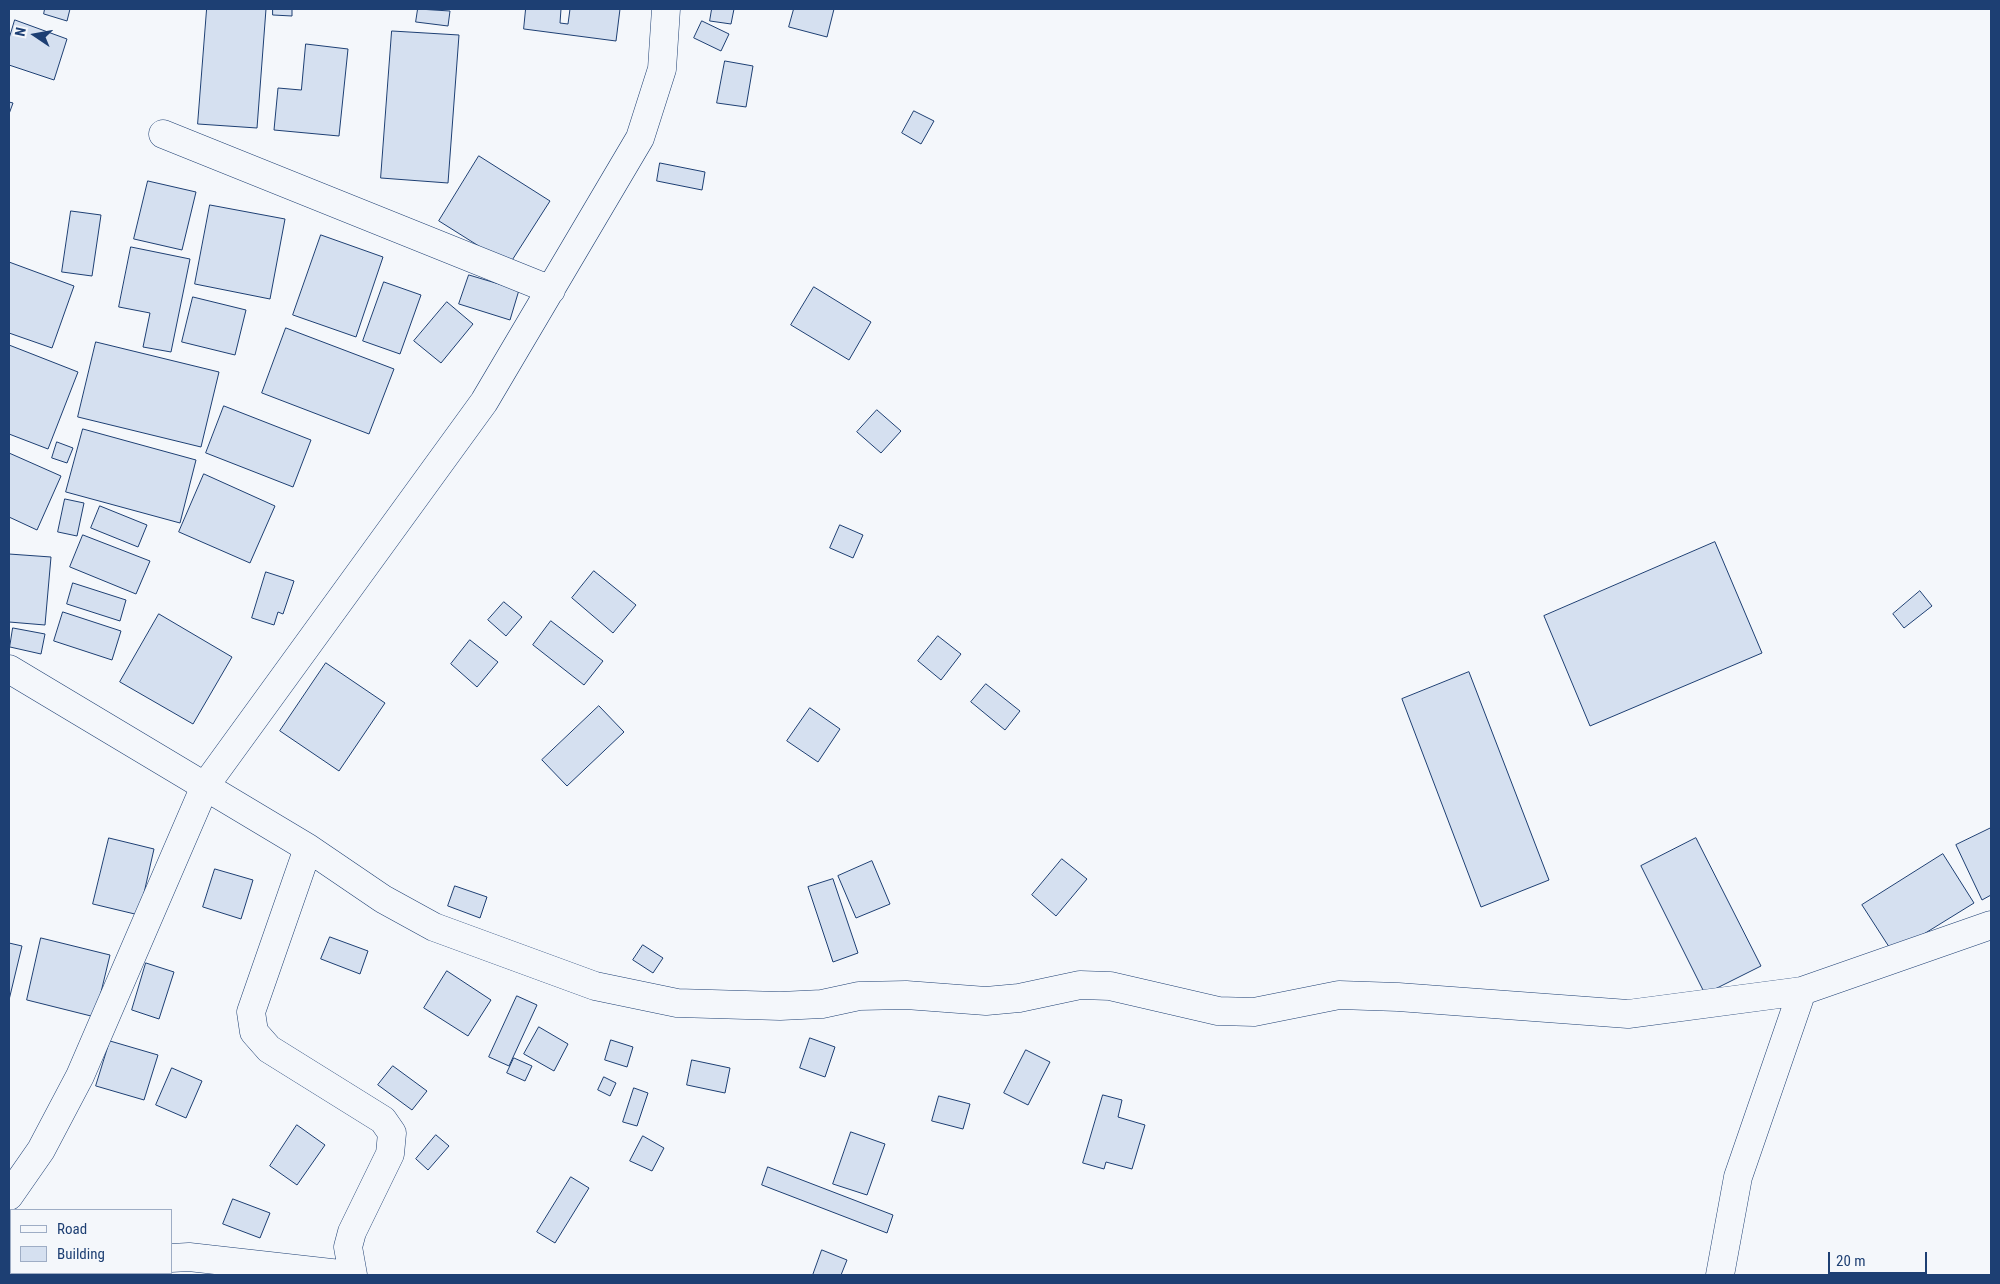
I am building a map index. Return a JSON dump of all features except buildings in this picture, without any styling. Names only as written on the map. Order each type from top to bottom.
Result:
[{"type":"street","points":[[9,1196],[41,1150],[80,1076],[205,786],[484,402],[640,138],[662,70],[666,9]]},
{"type":"street","points":[[163,134],[551,290]]},
{"type":"street","points":[[9,669],[308,848],[383,899],[434,927],[595,986],[677,1003],[780,1006],[822,1004],[858,996],[906,995],[986,1001],[1019,998],[1080,985],[1103,986],[1218,1011],[1254,1012],[1339,995],[1398,997],[1628,1014],[1802,991],[1991,925]]},
{"type":"street","points":[[172,1258],[189,1257],[351,1275],[348,1247],[352,1232],[390,1154],[392,1133],[382,1120],[269,1048],[254,1032],[251,1012],[308,848]]},
{"type":"street","points":[[1720,1275],[1738,1177],[1802,991]]}]
